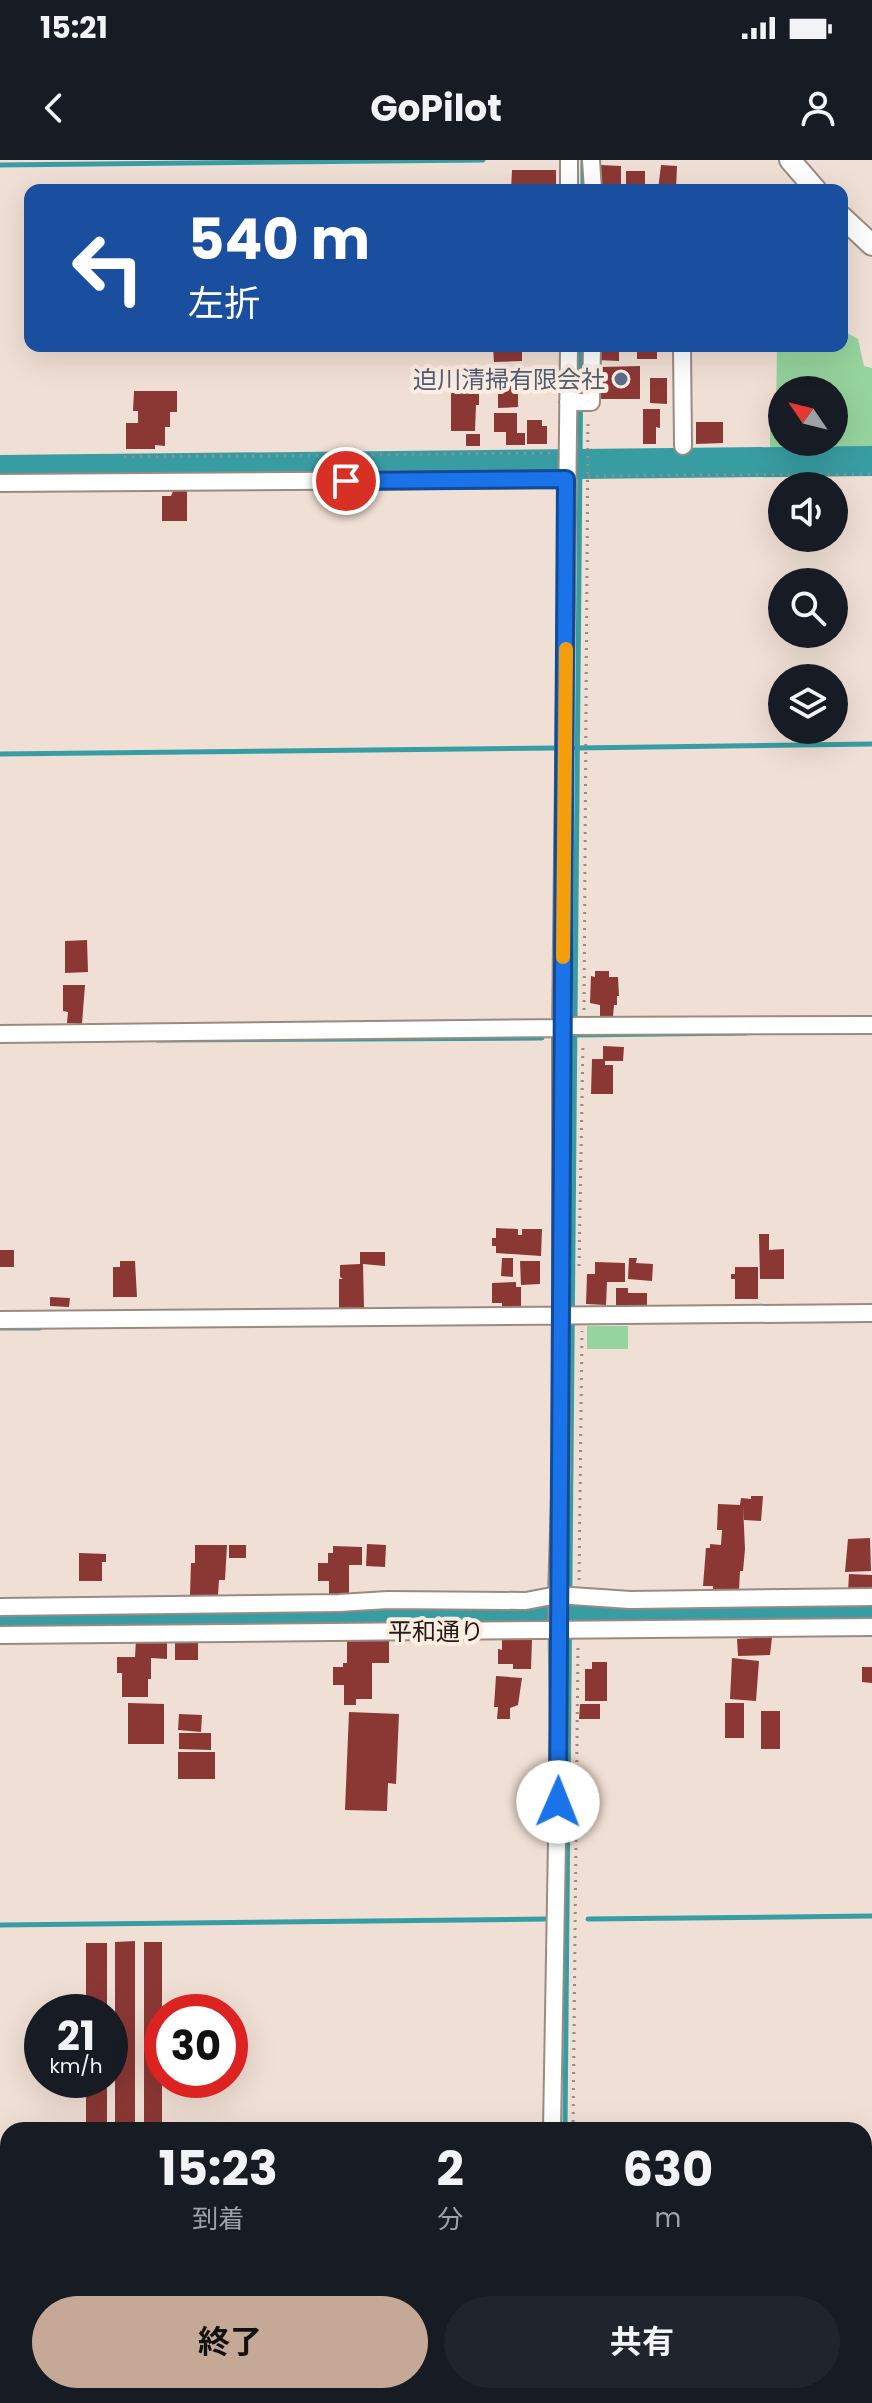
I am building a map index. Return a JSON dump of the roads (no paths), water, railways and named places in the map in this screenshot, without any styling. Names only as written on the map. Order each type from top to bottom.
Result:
[{"type":"street","points":[[569,160],[569,184]]},
{"type":"street","points":[[591,160],[593,184]]},
{"type":"street","points":[[792,163],[811,184]]},
{"type":"street","points":[[848,223],[872,245]]},
{"type":"street","points":[[552,2122],[559,1725],[566,1629],[572,1317],[573,1028],[567,465],[579,402],[570,352]]},
{"type":"street","points":[[579,402],[591,402],[592,352]]},
{"type":"street","points":[[682,352],[683,446]]},
{"type":"street","points":[[0,483],[567,465]]},
{"type":"street","points":[[0,1034],[872,1025]]},
{"type":"street","points":[[0,1320],[872,1313]]},
{"type":"street","points":[[0,1607],[388,1600],[526,1601],[567,1596],[630,1600],[872,1597]]},
{"type":"street","name":"平和通り","points":[[0,1635],[872,1627]]},
{"type":"waterway","points":[[0,165],[483,160]]},
{"type":"waterway","points":[[583,160],[583,184]]},
{"type":"waterway","points":[[565,2122],[581,352]]},
{"type":"waterway","points":[[0,470],[872,461]]},
{"type":"waterway","points":[[576,748],[872,744]]},
{"type":"waterway","points":[[0,754],[556,748]]},
{"type":"waterway","points":[[575,1035],[746,1033]]},
{"type":"waterway","points":[[157,1040],[542,1038]]},
{"type":"waterway","points":[[0,1328],[39,1328]]},
{"type":"waterway","points":[[0,1619],[872,1610]]},
{"type":"waterway","points":[[588,1919],[872,1916]]},
{"type":"waterway","points":[[0,1925],[545,1919]]},
{"type":"place","name":"迫川清掃有限会社","points":[[621,379]]}]
